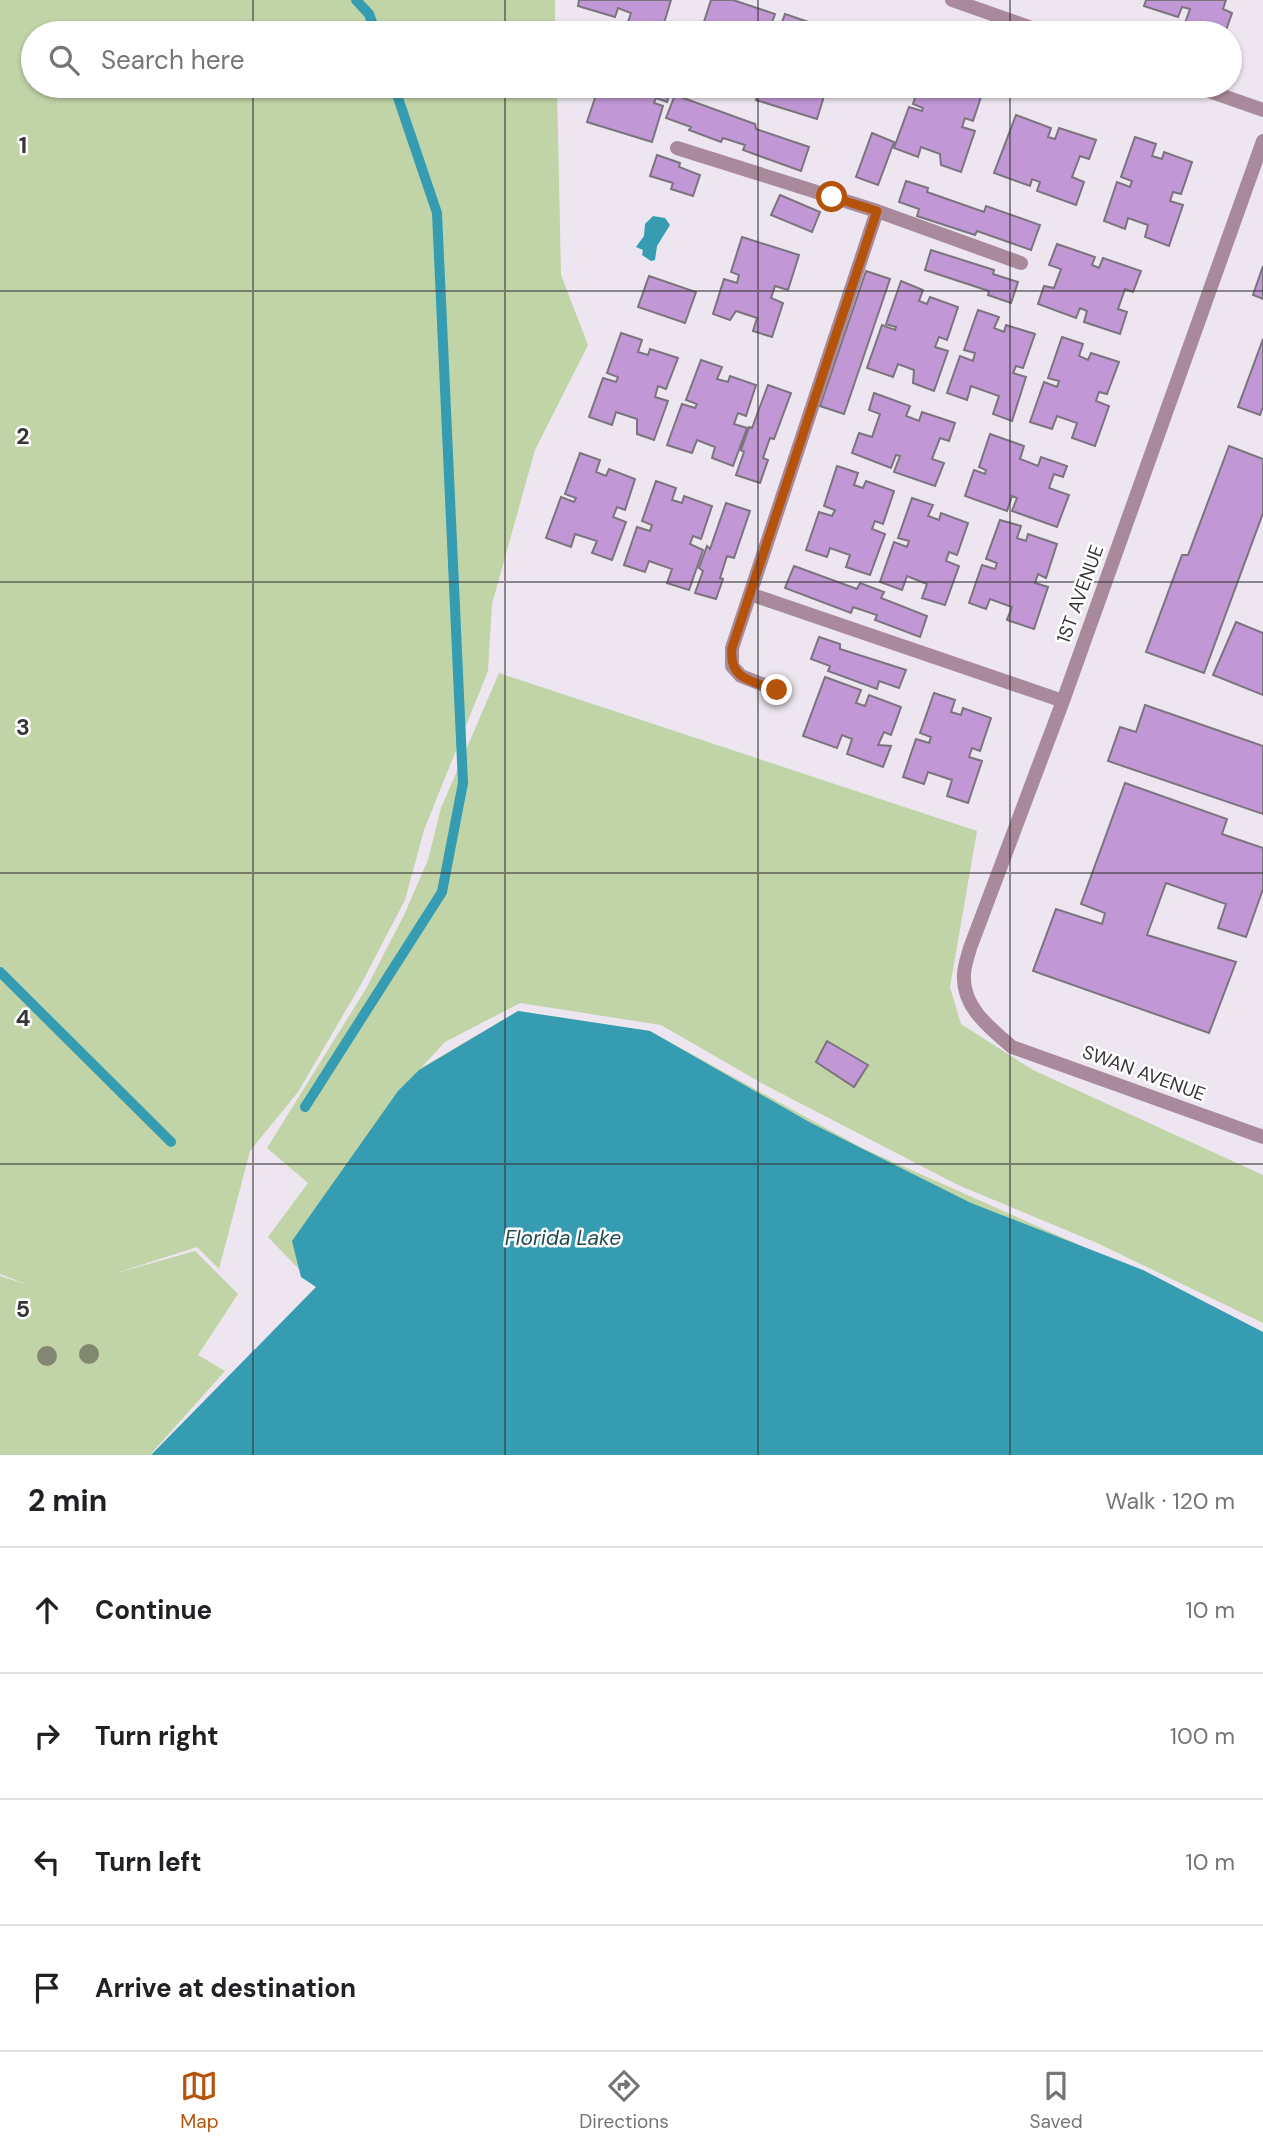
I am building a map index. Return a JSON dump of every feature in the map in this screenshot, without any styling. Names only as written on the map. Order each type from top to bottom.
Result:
[{"type":"street","points":[[952,0],[1012,21]]},
{"type":"street","points":[[1228,98],[1263,110]]},
{"type":"street","name":"1ST AVENUE","points":[[1012,1047],[979,1018],[968,997],[964,976],[970,948],[1063,701],[1263,141]]},
{"type":"street","points":[[677,148],[877,211],[1021,263]]},
{"type":"street","points":[[777,690],[741,676],[732,666],[732,648],[877,211]]},
{"type":"street","points":[[750,594],[1063,701]]},
{"type":"street","name":"SWAN AVENUE","points":[[1012,1047],[1263,1137]]},
{"type":"green space","points":[[0,0],[555,0],[555,21],[21,21],[21,98],[557,98],[561,275],[588,345],[535,450],[492,604],[488,671],[424,830],[405,900],[359,988],[298,1092],[250,1151],[219,1269],[197,1247],[113,1274],[195,1251],[238,1294],[198,1355],[225,1371],[150,1455],[0,1455],[0,1276],[28,1285],[0,1274]]},
{"type":"green space","points":[[499,673],[977,831],[950,987],[961,1024],[1033,1070],[1263,1175],[1263,1323],[1097,1243],[958,1185],[765,1085],[661,1025],[520,1003],[445,1042],[421,1068],[518,1011],[650,1031],[862,1148],[1187,1293],[1193,1455],[161,1455],[316,1287],[268,1237],[308,1183],[267,1148],[367,987],[404,915],[428,860],[441,808]]},
{"type":"water","points":[[653,216],[665,218],[670,225],[657,246],[655,260],[651,261],[642,255],[643,250],[636,247],[644,236],[645,224]]},
{"type":"water","name":"Florida Lake","points":[[518,1011],[650,1031],[811,1123],[971,1203],[1143,1270],[1263,1332],[1263,1455],[151,1455],[316,1287],[301,1277],[292,1241],[398,1091],[419,1070]]},
{"type":"building","points":[[579,0],[671,0],[665,21],[628,21],[631,13],[618,8],[615,17],[578,6]]},
{"type":"building","points":[[711,0],[733,0],[775,14],[772,21],[704,21]]},
{"type":"building","points":[[1146,0],[1226,0],[1223,9],[1232,13],[1229,21],[1186,21],[1190,9],[1182,7],[1178,17],[1144,6]]},
{"type":"building","points":[[785,14],[806,21],[782,21]]},
{"type":"building","points":[[595,98],[656,98],[654,103],[663,106],[652,142],[587,122]]},
{"type":"building","points":[[674,98],[683,98],[755,124],[756,129],[809,147],[801,171],[743,150],[745,145],[723,138],[721,142],[666,118]]},
{"type":"building","points":[[757,98],[823,98],[817,119]]},
{"type":"building","points":[[915,98],[981,98],[973,121],[965,118],[962,127],[975,131],[961,172],[941,165],[940,154],[921,147],[918,157],[894,148],[909,107],[922,111],[923,108],[913,104]]},
{"type":"building","points":[[1016,115],[1051,128],[1048,137],[1055,139],[1059,128],[1096,140],[1089,159],[1080,156],[1072,177],[1084,182],[1076,205],[1037,191],[1040,182],[1032,179],[1030,186],[994,173]]},
{"type":"building","points":[[872,133],[894,142],[878,185],[856,177]]},
{"type":"building","points":[[1135,137],[1156,144],[1152,156],[1162,159],[1164,152],[1192,162],[1181,194],[1173,192],[1170,201],[1183,205],[1169,246],[1145,237],[1148,225],[1128,218],[1125,229],[1104,221],[1117,182],[1130,187],[1132,181],[1121,177]]},
{"type":"building","points":[[657,155],[680,163],[679,167],[700,175],[693,196],[671,189],[673,183],[650,176]]},
{"type":"building","points":[[906,181],[928,188],[927,192],[984,212],[986,206],[1040,225],[1031,250],[977,231],[975,235],[917,216],[919,209],[899,202]]},
{"type":"building","points":[[780,195],[820,212],[812,232],[771,215]]},
{"type":"building","points":[[742,237],[799,255],[788,290],[775,286],[771,298],[783,303],[772,337],[753,331],[757,318],[736,311],[730,320],[713,314],[724,279],[737,283],[739,275],[731,272]]},
{"type":"building","points":[[1057,244],[1095,257],[1092,265],[1099,268],[1103,258],[1141,271],[1133,292],[1125,289],[1118,309],[1127,312],[1120,334],[1084,322],[1087,311],[1080,308],[1076,318],[1038,304],[1044,286],[1054,288],[1061,269],[1049,265]]},
{"type":"building","points":[[931,250],[994,270],[993,274],[1018,282],[1011,303],[988,295],[989,291],[925,270]]},
{"type":"building","points":[[1263,266],[1263,299],[1253,295]]},
{"type":"building","points":[[866,271],[890,279],[844,414],[820,406]]},
{"type":"building","points":[[649,276],[696,292],[685,323],[638,307]]},
{"type":"building","points":[[901,281],[923,290],[919,301],[927,304],[930,297],[958,307],[947,340],[939,337],[935,347],[948,351],[934,391],[913,383],[914,370],[898,364],[893,377],[867,368],[882,325],[895,330],[896,327],[886,324]]},
{"type":"building","points":[[978,310],[999,317],[994,328],[1004,332],[1006,325],[1035,334],[1023,368],[1016,366],[1013,373],[1026,377],[1012,421],[993,414],[999,396],[971,386],[967,400],[947,393],[960,356],[973,361],[975,353],[964,350]]},
{"type":"building","points":[[621,333],[642,340],[638,352],[648,355],[650,349],[678,358],[666,389],[658,386],[655,397],[668,401],[654,440],[637,434],[637,419],[616,412],[612,425],[589,417],[603,378],[616,382],[618,377],[607,373]]},
{"type":"building","points":[[1062,337],[1083,344],[1079,356],[1088,360],[1091,353],[1119,362],[1107,394],[1099,392],[1096,401],[1109,406],[1095,446],[1072,438],[1077,423],[1057,416],[1052,429],[1030,422],[1044,382],[1057,387],[1059,381],[1048,378]]},
{"type":"building","points":[[1263,339],[1263,407],[1260,415],[1238,407]]},
{"type":"building","points":[[701,360],[722,367],[717,379],[728,382],[730,376],[756,385],[746,416],[738,413],[734,424],[747,428],[733,466],[712,458],[715,447],[697,440],[692,453],[667,445],[682,404],[695,408],[697,404],[686,400]]},
{"type":"building","points":[[768,385],[791,393],[774,439],[770,438],[763,458],[768,460],[760,483],[736,475],[749,427],[752,428]]},
{"type":"building","points":[[874,393],[910,406],[906,416],[919,421],[922,412],[955,423],[949,441],[940,438],[932,459],[944,463],[935,486],[894,472],[900,456],[896,455],[891,468],[852,453],[859,433],[872,437],[880,414],[869,410]]},
{"type":"building","points":[[990,434],[1024,446],[1020,459],[1038,466],[1041,457],[1067,466],[1063,477],[1054,474],[1049,488],[1069,495],[1057,527],[1012,511],[1017,498],[1012,496],[1007,511],[965,496],[974,470],[985,474],[986,470],[979,467]]},
{"type":"building","points":[[1229,446],[1263,459],[1263,513],[1204,673],[1146,652],[1182,555],[1188,555]]},
{"type":"building","points":[[580,453],[600,460],[596,472],[606,476],[609,469],[635,479],[625,510],[617,507],[613,517],[626,522],[612,560],[592,553],[597,541],[575,534],[571,547],[546,538],[561,497],[574,502],[576,498],[565,494]]},
{"type":"building","points":[[837,466],[858,473],[854,485],[863,488],[866,481],[894,491],[883,524],[875,521],[872,529],[885,534],[870,575],[846,567],[850,555],[830,548],[827,557],[806,550],[819,512],[832,516],[835,510],[824,506]]},
{"type":"building","points":[[656,481],[676,488],[672,500],[682,503],[684,496],[712,506],[701,539],[693,536],[690,544],[703,550],[689,590],[667,583],[672,569],[649,561],[645,572],[624,565],[637,527],[650,531],[652,525],[642,521]]},
{"type":"building","points":[[912,498],[933,505],[928,516],[939,520],[941,513],[968,523],[957,555],[949,552],[946,561],[959,566],[945,605],[922,598],[927,584],[907,576],[902,590],[880,582],[894,542],[907,547],[909,541],[898,538]]},
{"type":"building","points":[[726,503],[750,511],[734,558],[727,556],[716,599],[695,593],[703,571],[699,568],[707,546],[710,549]]},
{"type":"building","points":[[1000,520],[1021,526],[1017,538],[1026,541],[1028,534],[1057,544],[1046,578],[1038,574],[1035,583],[1048,587],[1034,629],[1007,620],[1012,607],[990,599],[986,609],[969,603],[982,565],[995,569],[997,563],[986,559]]},
{"type":"building","points":[[794,566],[857,589],[860,583],[884,592],[881,598],[927,616],[920,637],[875,620],[877,615],[853,607],[851,613],[785,588]]},
{"type":"building","points":[[1236,622],[1263,633],[1263,695],[1213,675]]},
{"type":"building","points":[[819,637],[840,644],[840,649],[906,670],[899,688],[879,681],[877,689],[828,671],[830,666],[811,659]]},
{"type":"building","points":[[825,677],[861,690],[856,703],[865,706],[869,695],[901,707],[891,735],[884,732],[878,745],[891,746],[883,767],[847,754],[852,739],[842,735],[837,748],[803,736]]},
{"type":"building","points":[[934,693],[955,700],[951,712],[961,715],[963,708],[991,718],[980,751],[972,748],[969,757],[982,761],[968,803],[947,796],[952,780],[928,772],[924,784],[903,777],[916,739],[929,743],[931,737],[920,733]]},
{"type":"building","points":[[1145,705],[1263,746],[1263,814],[1108,761],[1120,727],[1136,732]]},
{"type":"building","points":[[1125,783],[1227,819],[1222,834],[1263,848],[1263,889],[1246,937],[1218,928],[1226,904],[1166,883],[1147,935],[1236,962],[1209,1033],[1033,971],[1056,909],[1102,924],[1105,913],[1081,904]]},
{"type":"building","points":[[827,1041],[868,1065],[854,1087],[816,1062]]},
{"type":"waterway","points":[[356,0],[372,21]]},
{"type":"waterway","points":[[305,1107],[442,892],[463,783],[437,213],[398,98]]},
{"type":"waterway","points":[[0,972],[171,1142]]},
{"type":"route","points":[[777,690],[741,676],[735,672],[730,659],[877,211],[832,197]]}]
